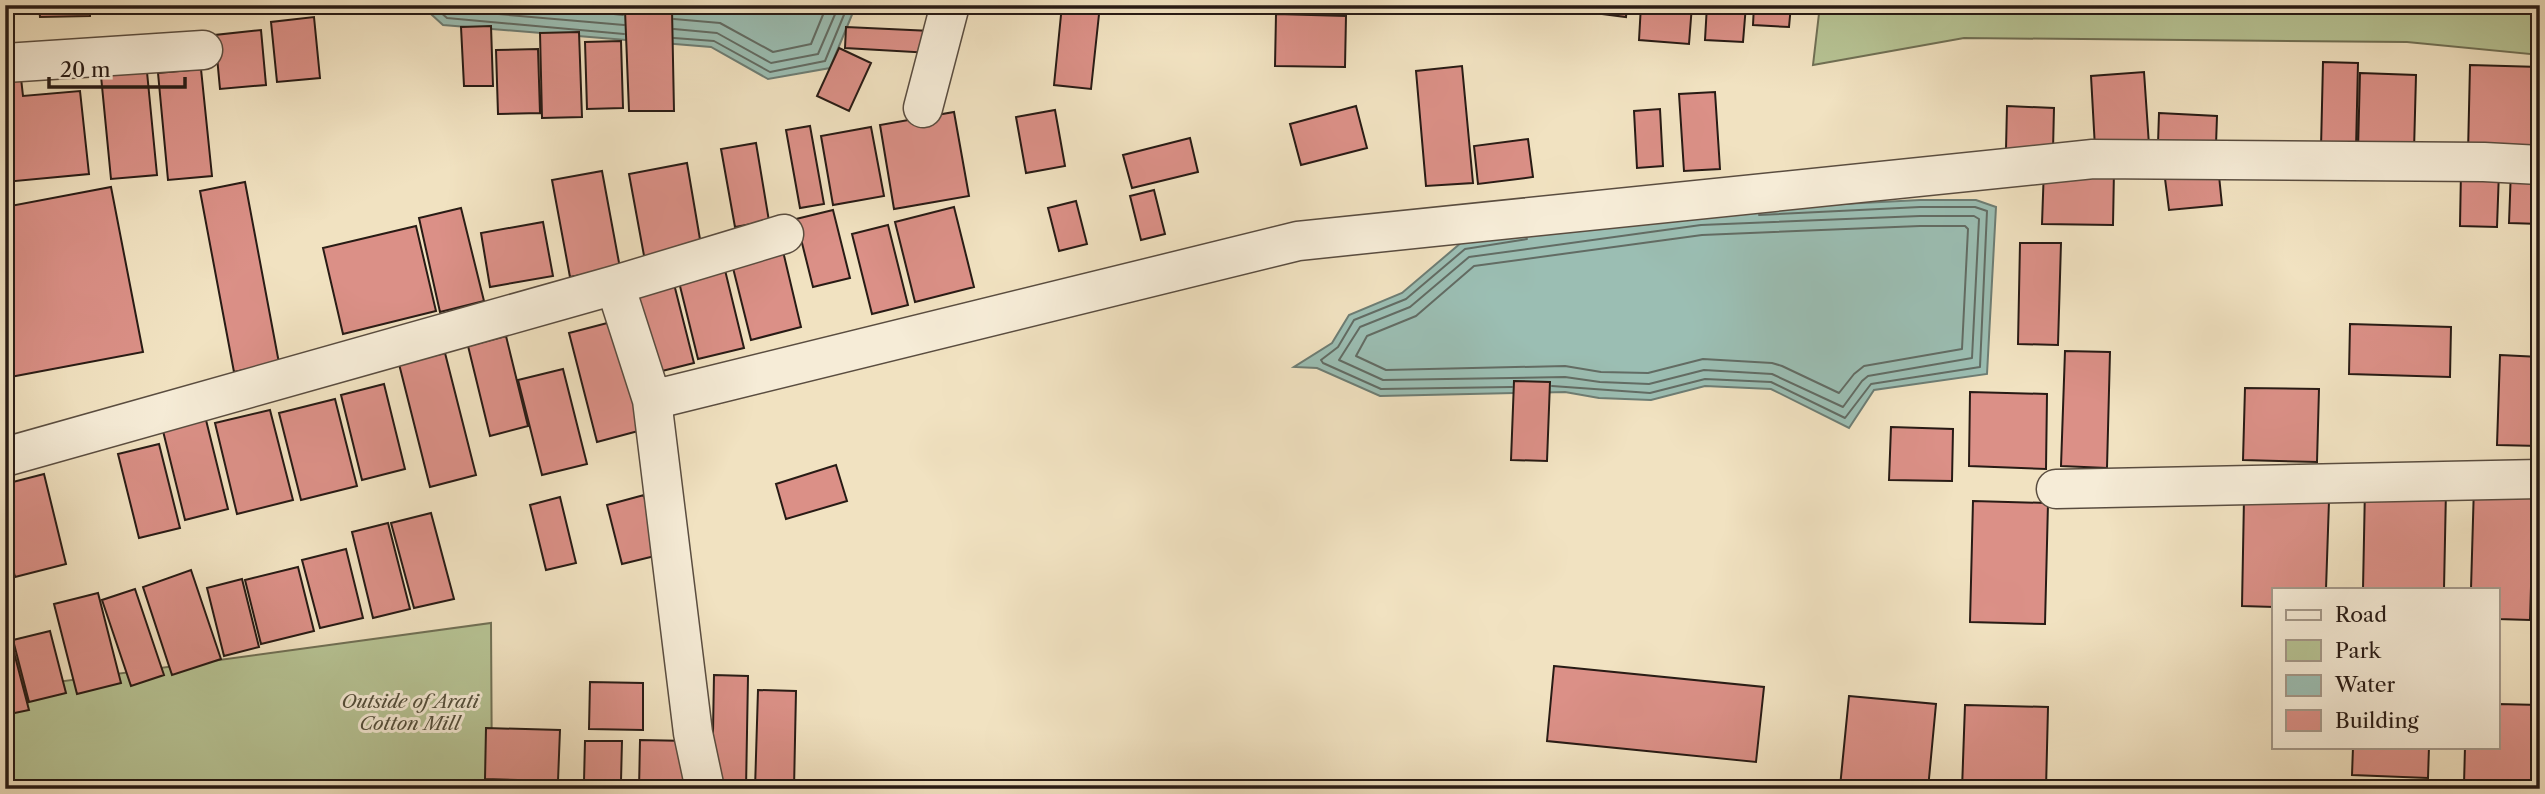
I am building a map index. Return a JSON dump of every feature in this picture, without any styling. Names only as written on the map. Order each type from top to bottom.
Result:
[{"type":"street","points":[[923,108],[950,5]]},
{"type":"street","points":[[5,63],[203,50]]},
{"type":"street","points":[[652,400],[1298,242],[2093,159],[2484,162],[2540,166]]},
{"type":"street","points":[[5,457],[615,285],[784,234]]},
{"type":"street","points":[[615,285],[652,400],[693,733],[705,789]]},
{"type":"street","points":[[2056,489],[2540,479]]},
{"type":"green space","points":[[1820,5],[2540,5],[2540,55],[2407,42],[1964,38],[1813,65]]},
{"type":"green space","name":"Outside of Arati Cotton Mill","points":[[491,623],[492,789],[5,789],[5,689]]},
{"type":"water","points":[[421,5],[856,5],[830,68],[768,79],[711,47],[443,25]]},
{"type":"water","points":[[1976,200],[1996,207],[1987,374],[1874,390],[1849,428],[1771,389],[1705,386],[1651,400],[1599,398],[1565,392],[1380,396],[1317,368],[1294,367],[1332,343],[1349,315],[1402,293],[1462,242],[1804,206]]},
{"type":"building","points":[[39,5],[90,5],[90,16],[40,17]]},
{"type":"building","points":[[116,5],[152,5],[152,10],[117,13]]},
{"type":"building","points":[[1062,5],[1100,5],[1091,89],[1054,85]]},
{"type":"building","points":[[1572,5],[1627,5],[1626,17],[1572,10]]},
{"type":"building","points":[[1641,5],[1692,5],[1689,44],[1639,40]]},
{"type":"building","points":[[1707,5],[1746,5],[1743,42],[1705,40]]},
{"type":"building","points":[[1754,5],[1791,5],[1789,27],[1753,25]]},
{"type":"building","points":[[672,9],[674,111],[629,111],[625,10]]},
{"type":"building","points":[[1276,14],[1346,16],[1345,67],[1275,66]]},
{"type":"building","points":[[314,17],[320,78],[277,82],[271,22]]},
{"type":"building","points":[[491,26],[493,86],[464,86],[461,27]]},
{"type":"building","points":[[846,27],[931,31],[931,53],[845,48]]},
{"type":"building","points":[[261,30],[266,85],[220,89],[215,35]]},
{"type":"building","points":[[579,32],[582,117],[542,118],[540,33]]},
{"type":"building","points":[[621,41],[623,108],[587,109],[585,42]]},
{"type":"building","points":[[839,48],[871,63],[849,111],[817,96]]},
{"type":"building","points":[[538,49],[540,113],[498,114],[496,50]]},
{"type":"building","points":[[2323,62],[2358,63],[2356,149],[2321,148]]},
{"type":"building","points":[[2470,65],[2540,67],[2540,155],[2468,153]]},
{"type":"building","points":[[1462,66],[1473,183],[1426,186],[1416,71]]},
{"type":"building","points":[[201,69],[212,176],[168,180],[158,73]]},
{"type":"building","points":[[147,72],[157,175],[111,179],[101,76]]},
{"type":"building","points":[[2144,72],[2149,145],[2095,148],[2091,76]]},
{"type":"building","points":[[2360,73],[2416,75],[2414,151],[2358,149]]},
{"type":"building","points":[[21,78],[23,96],[80,91],[89,174],[5,182],[5,79]]},
{"type":"building","points":[[1715,92],[1720,169],[1684,171],[1679,94]]},
{"type":"building","points":[[1356,106],[1367,148],[1301,165],[1290,124]]},
{"type":"building","points":[[2007,106],[2054,108],[2053,150],[2006,149]]},
{"type":"building","points":[[1660,109],[1663,166],[1637,168],[1634,111]]},
{"type":"building","points":[[1055,110],[1065,166],[1026,173],[1016,117]]},
{"type":"building","points":[[954,112],[969,196],[894,209],[880,125]]},
{"type":"building","points":[[2159,113],[2217,116],[2216,145],[2158,144]]},
{"type":"building","points":[[810,126],[824,204],[800,208],[786,130]]},
{"type":"building","points":[[871,127],[884,196],[833,205],[821,136]]},
{"type":"building","points":[[1190,138],[1198,172],[1132,188],[1123,155]]},
{"type":"building","points":[[1528,139],[1533,177],[1478,184],[1474,146]]},
{"type":"building","points":[[756,143],[769,221],[735,227],[721,149]]},
{"type":"building","points":[[687,163],[702,251],[645,261],[629,174]]},
{"type":"building","points":[[2218,166],[2222,205],[2169,210],[2164,171]]},
{"type":"building","points":[[2044,167],[2114,170],[2113,225],[2042,224]]},
{"type":"building","points":[[2511,169],[2540,170],[2540,224],[2509,223]]},
{"type":"building","points":[[2461,170],[2499,171],[2497,227],[2460,226]]},
{"type":"building","points":[[602,171],[620,268],[570,277],[552,180]]},
{"type":"building","points":[[245,182],[279,363],[234,372],[200,191]]},
{"type":"building","points":[[111,187],[143,352],[5,378],[5,207]]},
{"type":"building","points":[[1154,190],[1165,234],[1141,240],[1130,196]]},
{"type":"building","points":[[1076,201],[1087,244],[1059,251],[1048,208]]},
{"type":"building","points":[[954,207],[974,287],[915,302],[895,222]]},
{"type":"building","points":[[461,208],[484,301],[440,312],[419,218]]},
{"type":"building","points":[[833,210],[850,278],[813,287],[796,219]]},
{"type":"building","points":[[543,222],[553,276],[490,287],[481,233]]},
{"type":"building","points":[[888,225],[908,305],[872,314],[852,234]]},
{"type":"building","points":[[416,226],[436,311],[343,334],[323,248]]},
{"type":"building","points":[[2020,243],[2061,243],[2058,345],[2018,344]]},
{"type":"building","points":[[782,247],[801,327],[751,340],[731,260]]},
{"type":"building","points":[[724,266],[744,348],[698,359],[678,278]]},
{"type":"building","points":[[674,284],[694,363],[654,373],[635,294]]},
{"type":"building","points":[[615,321],[642,430],[597,442],[569,333]]},
{"type":"building","points":[[2350,324],[2451,327],[2450,377],[2349,374]]},
{"type":"building","points":[[506,336],[528,426],[490,436],[468,346]]},
{"type":"building","points":[[2065,351],[2110,352],[2107,468],[2061,466]]},
{"type":"building","points":[[445,353],[476,475],[430,487],[399,364]]},
{"type":"building","points":[[2500,355],[2540,357],[2539,446],[2497,445]]},
{"type":"building","points":[[563,369],[587,464],[542,475],[518,380]]},
{"type":"building","points":[[1514,381],[1550,382],[1547,461],[1511,460]]},
{"type":"building","points":[[384,384],[405,469],[362,480],[341,395]]},
{"type":"building","points":[[2245,388],[2319,389],[2317,462],[2243,460]]},
{"type":"building","points":[[1970,392],[2047,394],[2046,469],[1969,466]]},
{"type":"building","points":[[335,399],[357,486],[301,500],[279,413]]},
{"type":"building","points":[[270,410],[293,500],[237,514],[215,423]]},
{"type":"building","points":[[206,420],[228,509],[185,520],[163,431]]},
{"type":"building","points":[[1891,427],[1953,429],[1952,481],[1889,480]]},
{"type":"building","points":[[159,444],[180,528],[139,538],[118,454]]},
{"type":"building","points":[[836,465],[847,501],[786,519],[776,484]]},
{"type":"building","points":[[44,474],[66,564],[15,577],[5,538],[5,484]]},
{"type":"building","points":[[2474,485],[2534,487],[2530,620],[2500,619],[2500,588],[2471,588]]},
{"type":"building","points":[[2365,487],[2446,490],[2444,588],[2363,588]]},
{"type":"building","points":[[644,495],[659,555],[622,564],[607,505]]},
{"type":"building","points":[[560,497],[576,563],[546,570],[530,505]]},
{"type":"building","points":[[2244,498],[2329,501],[2326,588],[2272,588],[2272,607],[2242,606]]},
{"type":"building","points":[[1973,501],[2048,503],[2045,624],[1970,622]]},
{"type":"building","points":[[431,513],[454,599],[414,608],[391,523]]},
{"type":"building","points":[[388,523],[410,609],[373,618],[352,532]]},
{"type":"building","points":[[346,549],[363,618],[320,628],[302,560]]},
{"type":"building","points":[[298,567],[314,631],[261,644],[245,580]]},
{"type":"building","points":[[191,570],[221,659],[172,675],[143,587]]},
{"type":"building","points":[[242,579],[259,647],[224,656],[207,588]]},
{"type":"building","points":[[135,589],[164,675],[131,686],[102,600]]},
{"type":"building","points":[[98,593],[121,683],[77,694],[54,604]]},
{"type":"building","points":[[50,631],[66,693],[29,702],[13,640]]},
{"type":"building","points":[[10,637],[29,710],[5,715],[5,638]]},
{"type":"building","points":[[1554,666],[1764,687],[1756,762],[1547,741]]},
{"type":"building","points":[[714,675],[748,676],[746,789],[712,788]]},
{"type":"building","points":[[590,682],[643,683],[643,730],[589,729]]},
{"type":"building","points":[[758,690],[796,691],[794,789],[755,789]]},
{"type":"building","points":[[1849,696],[1936,704],[1928,789],[1840,787]]},
{"type":"building","points":[[2500,704],[2540,705],[2540,786],[2464,784],[2465,748],[2500,748]]},
{"type":"building","points":[[1965,705],[2048,707],[2046,789],[1962,789]]},
{"type":"building","points":[[486,728],[560,730],[558,781],[485,779]]},
{"type":"building","points":[[640,740],[689,741],[688,789],[639,789]]},
{"type":"building","points":[[585,741],[622,741],[621,781],[584,781]]},
{"type":"building","points":[[2353,748],[2429,748],[2428,778],[2352,775]]}]
